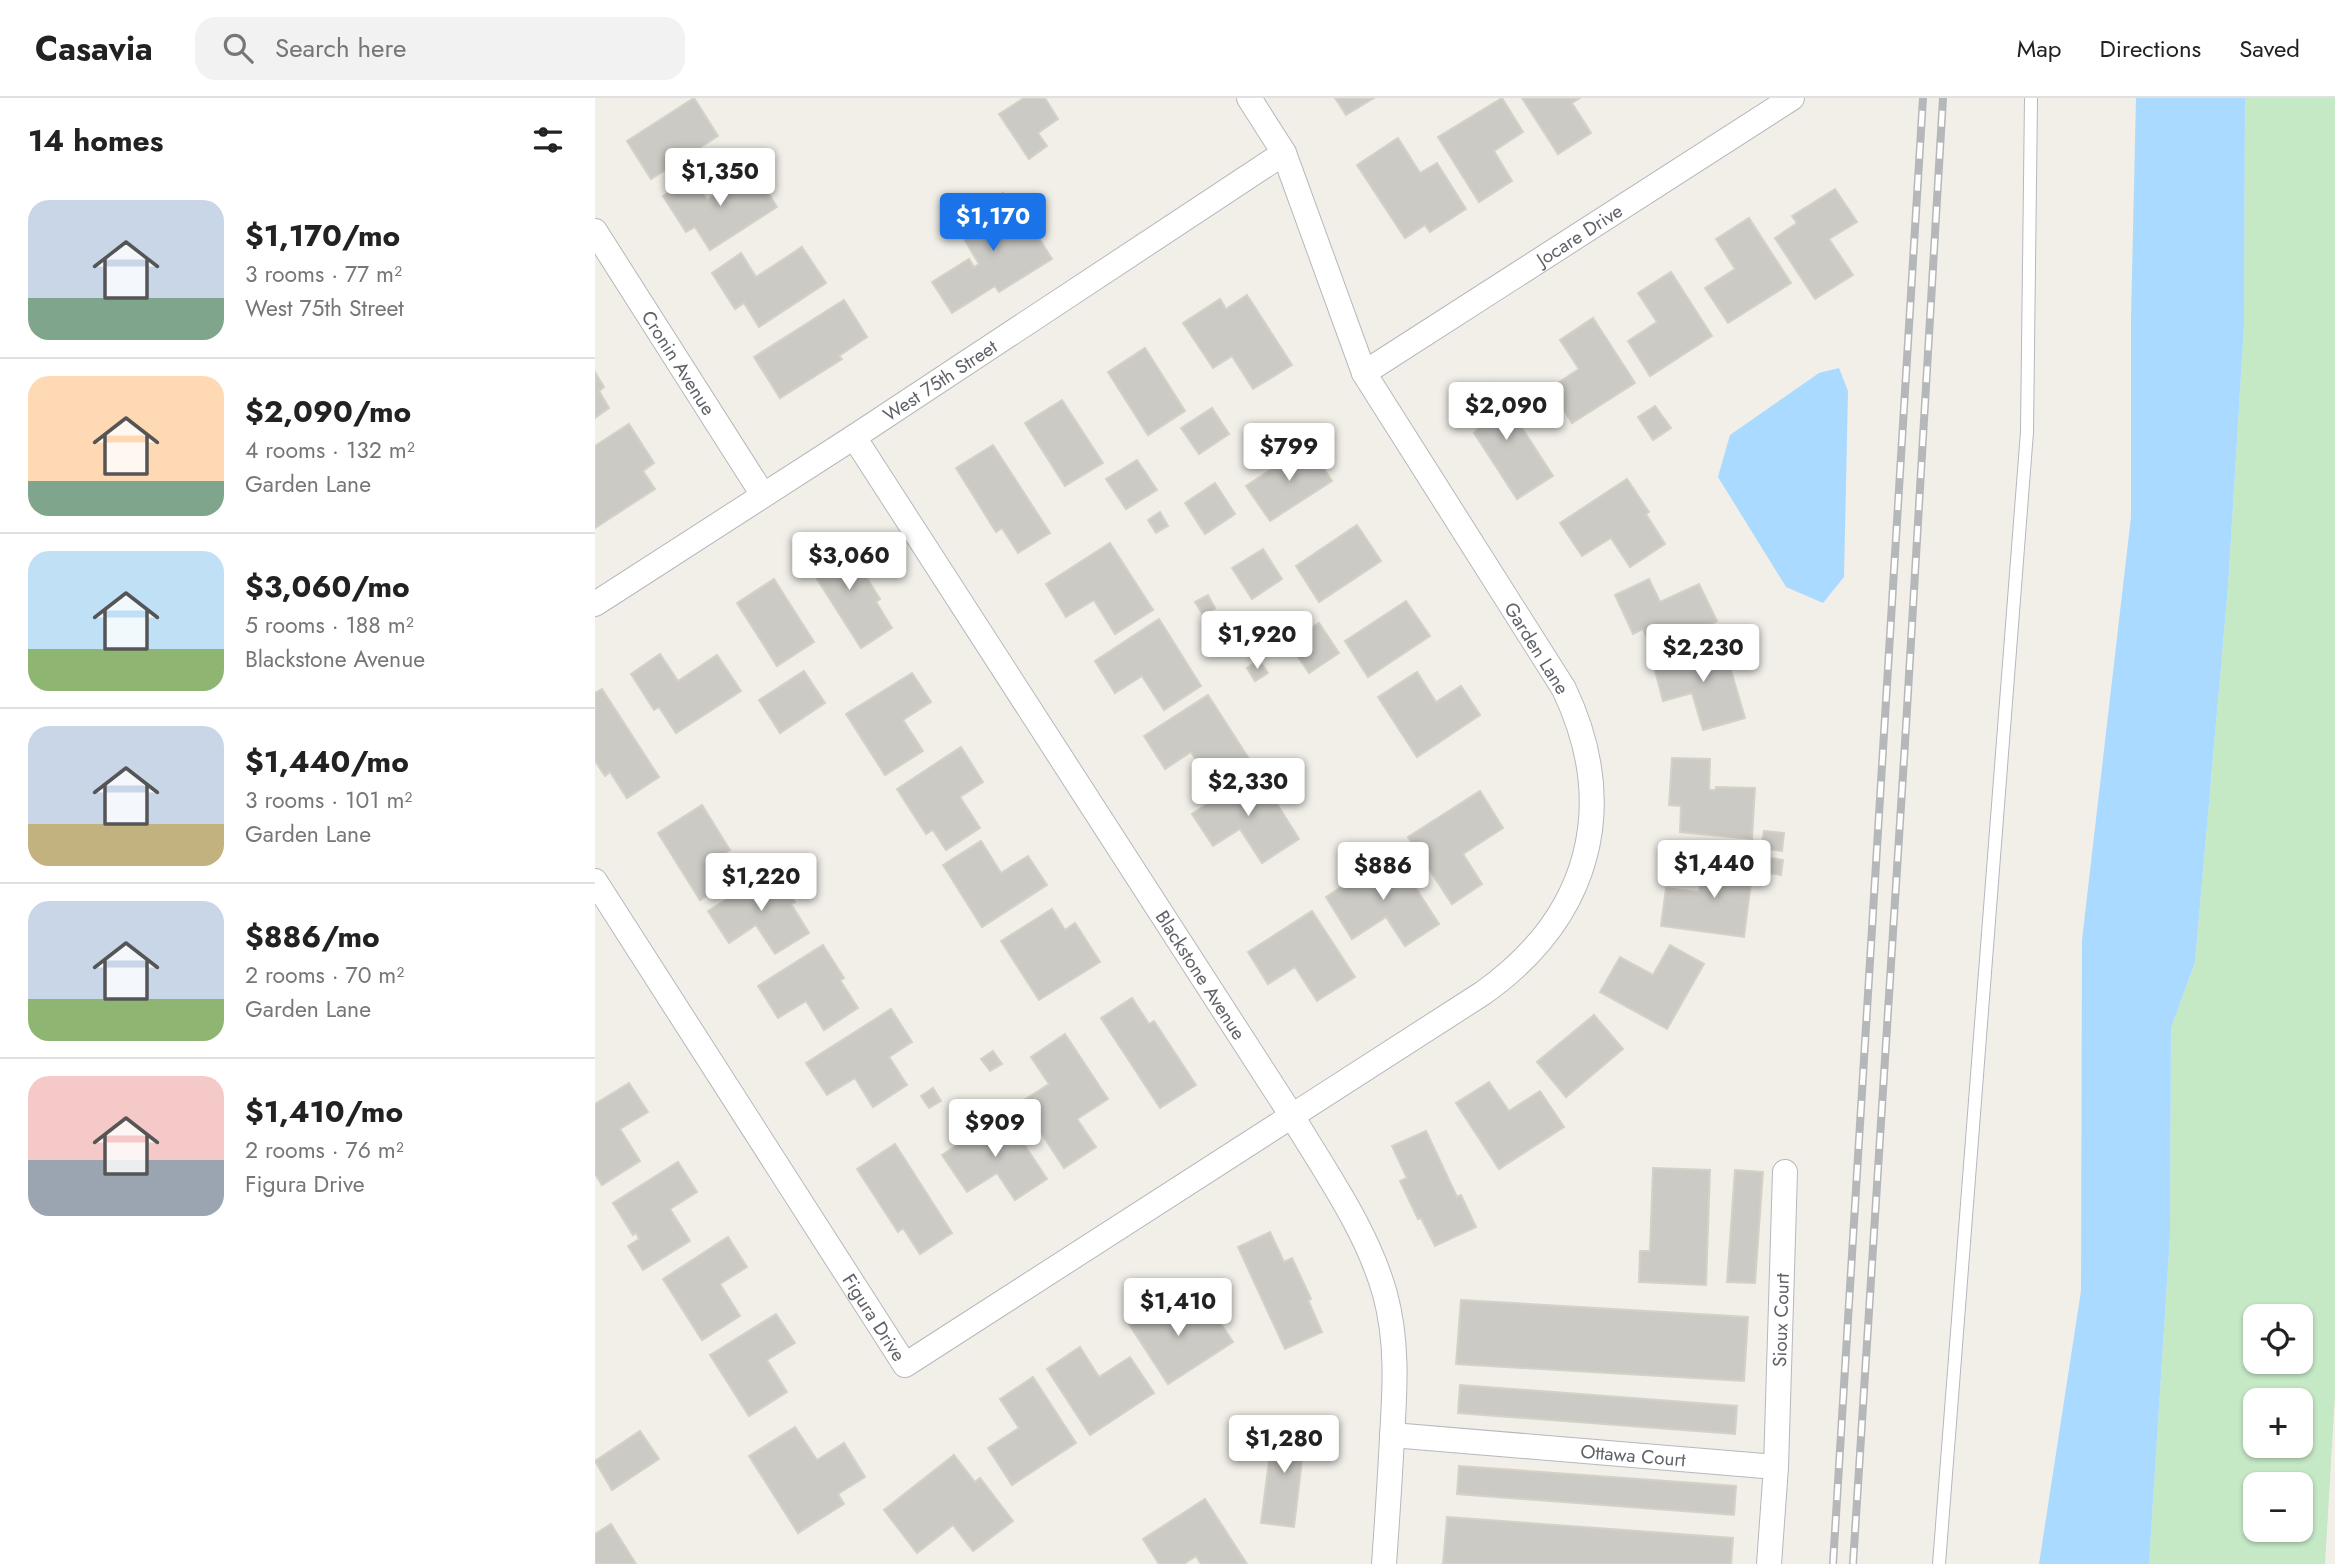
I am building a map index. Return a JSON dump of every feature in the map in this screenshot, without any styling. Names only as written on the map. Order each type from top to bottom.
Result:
[{"type":"street","name":"Garden Lane","points":[[1249,98],[1284,153],[1364,373],[1564,689],[1584,738],[1590,768],[1592,800],[1586,853],[1571,895],[1529,956],[1483,993],[1292,1116]]},
{"type":"street","name":"Jocare Drive","points":[[1364,373],[1792,98]]},
{"type":"street","name":"West 75th Street","points":[[595,604],[854,437],[1284,153]]},
{"type":"street","name":"Cronin Avenue","points":[[595,231],[763,495]]},
{"type":"street","name":"Blackstone Avenue","points":[[854,437],[1292,1116],[1349,1210],[1369,1251],[1385,1294],[1395,1339],[1396,1380],[1384,1564]]},
{"type":"street","name":"Figura Drive","points":[[595,881],[905,1365],[1292,1116]]},
{"type":"street","name":"Sioux Court","points":[[1776,1467],[1785,1172]]},
{"type":"street","name":"Ottawa Court","points":[[1392,1436],[1776,1467]]},
{"type":"street","points":[[1769,1564],[1776,1467]]},
{"type":"lane","points":[[1939,1564],[2027,432],[2031,98]]},
{"type":"green space","points":[[2245,98],[2335,98],[2335,1394],[2325,1564],[2149,1564],[2170,1236],[2171,1028],[2195,962],[2228,587],[2244,326]]},
{"type":"water","points":[[2136,98],[2245,98],[2244,326],[2228,587],[2195,962],[2171,1028],[2170,1236],[2149,1564],[2039,1564],[2081,1291],[2082,940],[2131,517],[2131,319]]},
{"type":"water","points":[[1839,368],[1848,391],[1844,577],[1823,603],[1786,587],[1718,477],[1730,435],[1819,373]]},
{"type":"building","points":[[694,98],[718,136],[651,179],[627,141]]},
{"type":"building","points":[[1024,98],[1045,98],[1058,119],[1038,133],[1047,146],[1029,159],[999,114]]},
{"type":"building","points":[[1335,98],[1374,98],[1346,115]]},
{"type":"building","points":[[1502,98],[1523,132],[1494,151],[1512,181],[1479,202],[1438,137]]},
{"type":"building","points":[[1522,98],[1580,98],[1572,103],[1591,133],[1558,154]]},
{"type":"building","points":[[1398,138],[1420,173],[1437,163],[1466,209],[1430,232],[1425,225],[1405,238],[1357,165]]},
{"type":"building","points":[[753,170],[777,207],[710,250],[695,227],[686,232],[663,196],[692,177],[707,200]]},
{"type":"building","points":[[1835,189],[1857,222],[1829,239],[1853,275],[1815,299],[1775,238],[1797,223],[1792,216]]},
{"type":"building","points":[[1003,193],[1009,203],[1015,200],[1052,259],[999,292],[995,286],[952,313],[932,282],[969,259],[974,267],[979,264],[955,224]]},
{"type":"building","points":[[1749,218],[1791,283],[1728,323],[1705,288],[1735,269],[1716,239]]},
{"type":"building","points":[[802,247],[826,283],[759,327],[744,303],[735,309],[712,273],[741,253],[756,277]]},
{"type":"building","points":[[1671,272],[1712,336],[1650,376],[1628,341],[1657,322],[1638,293]]},
{"type":"building","points":[[1247,295],[1292,365],[1253,389],[1232,356],[1213,368],[1183,323],[1220,299],[1226,309]]},
{"type":"building","points":[[844,300],[867,337],[839,356],[842,359],[780,398],[754,357]]},
{"type":"building","points":[[1593,318],[1635,383],[1572,423],[1550,388],[1579,369],[1560,340]]},
{"type":"building","points":[[1145,348],[1185,411],[1148,435],[1108,372]]},
{"type":"building","points":[[595,372],[604,387],[599,391],[609,408],[595,418]]},
{"type":"building","points":[[1493,383],[1553,476],[1517,499],[1474,433],[1478,429],[1461,404]]},
{"type":"building","points":[[1062,400],[1103,463],[1065,486],[1025,423]]},
{"type":"building","points":[[1655,406],[1671,428],[1653,440],[1638,417]]},
{"type":"building","points":[[1212,408],[1229,434],[1199,454],[1181,428]]},
{"type":"building","points":[[629,424],[654,463],[643,471],[655,489],[595,528],[595,446]]},
{"type":"building","points":[[993,445],[1050,533],[1018,553],[1002,528],[996,532],[956,468]]},
{"type":"building","points":[[1308,445],[1332,481],[1270,521],[1246,486]]},
{"type":"building","points":[[1137,460],[1157,490],[1126,509],[1106,479]]},
{"type":"building","points":[[1627,479],[1649,512],[1646,514],[1665,544],[1630,567],[1611,538],[1582,556],[1560,523]]},
{"type":"building","points":[[1215,483],[1235,514],[1205,534],[1185,503]]},
{"type":"building","points":[[1160,512],[1168,526],[1156,533],[1148,520]]},
{"type":"building","points":[[1357,525],[1381,561],[1319,602],[1296,566]]},
{"type":"building","points":[[841,537],[880,599],[876,602],[892,628],[861,648],[805,560]]},
{"type":"building","points":[[1110,543],[1153,610],[1115,634],[1094,600],[1066,617],[1046,584]]},
{"type":"building","points":[[1263,549],[1282,579],[1252,599],[1232,568]]},
{"type":"building","points":[[774,579],[814,642],[777,666],[737,603]]},
{"type":"building","points":[[1649,579],[1660,602],[1699,584],[1717,621],[1653,651],[1643,629],[1633,634],[1615,595]]},
{"type":"building","points":[[1208,595],[1215,608],[1203,615],[1195,602]]},
{"type":"building","points":[[1406,601],[1430,636],[1368,677],[1345,641]]},
{"type":"building","points":[[1159,619],[1201,686],[1164,710],[1142,676],[1115,693],[1095,661]]},
{"type":"building","points":[[1319,623],[1339,653],[1309,673],[1289,643]]},
{"type":"building","points":[[1723,643],[1745,718],[1703,730],[1692,693],[1663,701],[1653,663]]},
{"type":"building","points":[[660,654],[678,681],[717,655],[741,691],[676,733],[659,707],[654,710],[631,674]]},
{"type":"building","points":[[1259,660],[1268,673],[1255,681],[1247,668]]},
{"type":"building","points":[[804,671],[825,703],[780,733],[759,700]]},
{"type":"building","points":[[1417,672],[1436,702],[1461,686],[1480,715],[1417,757],[1378,697]]},
{"type":"building","points":[[912,673],[931,702],[903,720],[923,751],[885,775],[846,714]]},
{"type":"building","points":[[602,689],[659,777],[627,798],[610,772],[605,776],[595,761],[595,693]]},
{"type":"building","points":[[1208,695],[1251,762],[1213,786],[1191,752],[1165,769],[1144,736]]},
{"type":"building","points":[[961,747],[983,782],[960,797],[980,828],[946,850],[933,830],[926,834],[897,789]]},
{"type":"building","points":[[1672,758],[1710,759],[1709,790],[1715,790],[1716,787],[1755,788],[1752,839],[1680,832],[1681,806],[1669,805]]},
{"type":"building","points":[[1257,772],[1299,839],[1262,863],[1240,829],[1213,846],[1192,814]]},
{"type":"building","points":[[1480,791],[1503,828],[1463,854],[1482,884],[1452,904],[1408,837]]},
{"type":"building","points":[[702,805],[730,850],[717,857],[732,880],[700,900],[658,833]]},
{"type":"building","points":[[1764,831],[1784,833],[1782,851],[1761,848]]},
{"type":"building","points":[[981,841],[1001,873],[1028,856],[1047,885],[982,927],[943,865]]},
{"type":"building","points":[[1393,853],[1439,924],[1405,946],[1386,917],[1352,939],[1326,897]]},
{"type":"building","points":[[1712,853],[1754,859],[1744,937],[1661,926],[1666,888],[1699,892],[1701,880],[1708,881]]},
{"type":"building","points":[[1765,857],[1783,860],[1781,875],[1762,872]]},
{"type":"building","points":[[774,869],[795,902],[791,904],[809,933],[775,954],[756,925],[729,943],[708,911]]},
{"type":"building","points":[[1052,909],[1065,930],[1075,923],[1100,962],[1039,1000],[1001,941]]},
{"type":"building","points":[[1312,911],[1355,977],[1317,1001],[1295,967],[1268,984],[1248,952]]},
{"type":"building","points":[[823,945],[844,978],[840,980],[858,1008],[824,1030],[806,1001],[778,1018],[758,986]]},
{"type":"building","points":[[1670,945],[1704,964],[1667,1029],[1600,992],[1620,957],[1653,975]]},
{"type":"building","points":[[1132,998],[1149,1024],[1154,1021],[1196,1085],[1160,1108],[1101,1018]]},
{"type":"building","points":[[891,1009],[912,1042],[889,1057],[907,1085],[873,1107],[855,1078],[827,1095],[806,1063]]},
{"type":"building","points":[[1594,1015],[1623,1049],[1566,1097],[1537,1062]]},
{"type":"building","points":[[1065,1034],[1108,1099],[1077,1119],[1096,1147],[1064,1168],[1021,1102],[1049,1084],[1031,1057]]},
{"type":"building","points":[[993,1051],[1002,1064],[990,1071],[981,1059]]},
{"type":"building","points":[[1489,1082],[1509,1111],[1540,1091],[1564,1127],[1499,1169],[1456,1103]]},
{"type":"building","points":[[629,1083],[648,1112],[620,1129],[640,1161],[602,1185],[595,1174],[595,1104]]},
{"type":"building","points":[[933,1088],[941,1101],[929,1108],[921,1096]]},
{"type":"building","points":[[1004,1114],[1047,1179],[1015,1200],[997,1173],[967,1192],[942,1155]]},
{"type":"building","points":[[1426,1131],[1457,1197],[1461,1195],[1476,1227],[1435,1246],[1421,1218],[1418,1219],[1400,1181],[1407,1178],[1392,1146]]},
{"type":"building","points":[[895,1144],[952,1233],[920,1254],[903,1228],[898,1232],[857,1169]]},
{"type":"building","points":[[678,1162],[697,1192],[670,1209],[690,1241],[643,1270],[628,1246],[639,1239],[636,1233],[633,1235],[613,1203]]},
{"type":"building","points":[[1653,1168],[1710,1170],[1706,1285],[1639,1282],[1640,1251],[1650,1251]]},
{"type":"building","points":[[1735,1170],[1763,1172],[1755,1283],[1727,1282]]},
{"type":"building","points":[[1270,1232],[1284,1262],[1292,1258],[1311,1299],[1308,1300],[1322,1332],[1285,1349],[1238,1247]]},
{"type":"building","points":[[728,1237],[747,1267],[720,1284],[740,1316],[702,1340],[663,1279]]},
{"type":"building","points":[[1159,1297],[1178,1326],[1209,1306],[1233,1342],[1168,1384],[1125,1318]]},
{"type":"building","points":[[1461,1300],[1748,1317],[1744,1381],[1456,1364]]},
{"type":"building","points":[[776,1314],[795,1343],[767,1360],[787,1392],[749,1416],[710,1355]]},
{"type":"building","points":[[1080,1347],[1099,1377],[1130,1357],[1154,1393],[1090,1435],[1047,1369]]},
{"type":"building","points":[[1033,1377],[1076,1443],[1012,1485],[988,1448],[1019,1428],[1000,1399]]},
{"type":"building","points":[[1460,1385],[1737,1406],[1735,1434],[1458,1413]]},
{"type":"building","points":[[1274,1422],[1306,1426],[1294,1527],[1261,1523]]},
{"type":"building","points":[[795,1427],[817,1460],[844,1443],[865,1477],[838,1494],[844,1504],[798,1533],[749,1456]]},
{"type":"building","points":[[640,1431],[659,1459],[612,1490],[595,1461]]},
{"type":"building","points":[[954,1455],[975,1482],[980,1478],[1013,1521],[973,1551],[953,1525],[917,1553],[884,1510]]},
{"type":"building","points":[[1459,1466],[1736,1486],[1734,1515],[1457,1494]]},
{"type":"building","points":[[1205,1499],[1247,1564],[1201,1564],[1196,1556],[1184,1564],[1159,1564],[1143,1539]]},
{"type":"building","points":[[1447,1517],[1733,1538],[1731,1564],[1443,1564]]},
{"type":"building","points":[[611,1524],[636,1564],[595,1564],[595,1534]]},
{"type":"railway","points":[[1833,1564],[1923,98]]},
{"type":"railway","points":[[1853,1564],[1943,98]]}]
